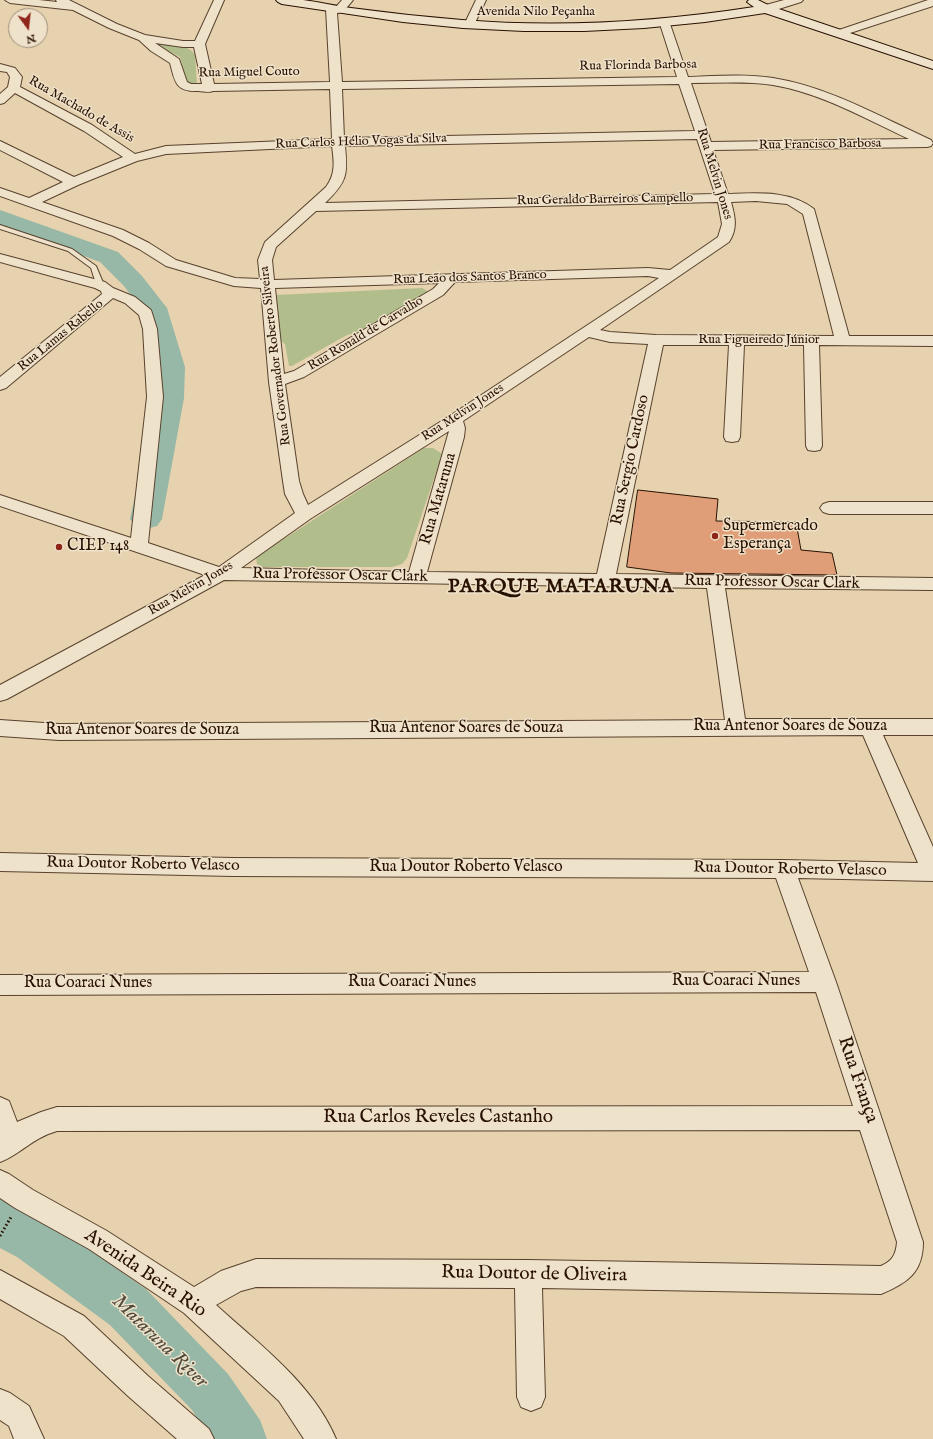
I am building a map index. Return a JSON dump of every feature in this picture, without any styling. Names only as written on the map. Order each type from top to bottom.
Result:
[{"type":"main road","name":"Avenida Nilo Peçanha","points":[[282,0],[403,19],[469,26],[557,28],[666,24],[766,9],[797,0]]},
{"type":"main road","points":[[750,0],[766,9],[933,65]]},
{"type":"main road","points":[[725,16],[801,20]]},
{"type":"street","name":"Rua Miguel Couto","points":[[10,0],[74,7]]},
{"type":"street","name":"Rua Miguel Couto","points":[[61,0],[142,38],[154,49],[175,61],[182,84],[190,88],[209,89],[337,85]]},
{"type":"street","points":[[209,89],[199,44],[219,0]]},
{"type":"street","points":[[335,9],[348,0]]},
{"type":"street","points":[[469,26],[481,0]]},
{"type":"street","points":[[840,33],[933,2]]},
{"type":"street","name":"Rua Governador Roberto Silveira","points":[[304,515],[294,494],[291,481],[277,382],[265,260],[270,245],[336,184],[339,176],[335,9]]},
{"type":"street","name":"Rua Melvin Jones","points":[[0,694],[221,574],[304,515],[454,420],[673,275],[724,239],[729,232],[730,225],[723,198],[666,24]]},
{"type":"street","points":[[142,38],[183,44],[199,44]]},
{"type":"street","points":[[0,67],[5,67],[14,73],[16,77],[14,88],[0,100]]},
{"type":"street","name":"Rua Florinda Barbosa","points":[[337,85],[752,79],[784,83],[807,90],[930,143]]},
{"type":"street","name":"Rua Machado de Assis","points":[[14,88],[88,128],[134,158]]},
{"type":"street","name":"Rua Carlos Hélio Vogas da Silva","points":[[31,202],[73,182],[134,158],[166,150],[338,142],[704,140]]},
{"type":"street","name":"Rua Francisco Barbosa","points":[[704,140],[930,143]]},
{"type":"street","points":[[0,145],[73,182]]},
{"type":"street","name":"Rua Leão dos Santos Branco","points":[[0,192],[118,233],[144,246],[171,263],[234,282],[268,284],[648,272],[673,275]]},
{"type":"street","name":"Rua Geraldo Barreiros Campello","points":[[312,207],[723,198],[772,198],[786,200],[798,204],[809,212],[843,341]]},
{"type":"street","points":[[0,258],[104,288],[130,300],[146,313],[150,329],[155,397],[139,546]]},
{"type":"street","name":"Rua Ronald de Carvalho","points":[[277,382],[299,374],[432,296],[445,286],[450,278]]},
{"type":"street","name":"Rua Lamas Rabello","points":[[0,385],[107,297],[104,288]]},
{"type":"street","name":"Rua Figueiredo Júnior","points":[[587,332],[610,337],[656,340],[933,341]]},
{"type":"street","name":"Rua Sergio Cardoso","points":[[605,581],[656,340]]},
{"type":"street","points":[[732,437],[737,340]]},
{"type":"street","points":[[811,341],[814,446]]},
{"type":"street","name":"Rua Mataruna","points":[[416,578],[456,437],[457,428],[454,420]]},
{"type":"street","name":"Rua Professor Oscar Clark","points":[[0,500],[221,574],[605,581],[933,584]]},
{"type":"street","points":[[829,508],[933,508]]},
{"type":"street","points":[[715,582],[736,727]]},
{"type":"street","points":[[870,727],[933,872]]},
{"type":"street","name":"Rua Antenor Soares de Souza","points":[[0,728],[29,731],[67,732],[933,727]]},
{"type":"street","name":"Rua Doutor Roberto Velasco","points":[[0,862],[233,867],[784,869],[933,872]]},
{"type":"street","name":"Rua França","points":[[784,869],[824,982],[910,1242],[910,1253],[906,1263],[900,1271],[881,1280]]},
{"type":"street","name":"Rua Coaraci Nunes","points":[[0,985],[824,982]]},
{"type":"street","points":[[0,1109],[6,1145]]},
{"type":"street","name":"Rua Carlos Reveles Castanho","points":[[6,1145],[30,1128],[56,1119],[869,1118]]},
{"type":"street","name":"Avenida Beira Rio","points":[[0,1183],[24,1199],[98,1240],[194,1303],[289,1391],[321,1439]]},
{"type":"street","name":"Rua Doutor de Oliveira","points":[[194,1303],[229,1281],[243,1275],[256,1273],[528,1274],[881,1280]]},
{"type":"street","points":[[528,1274],[531,1397]]},
{"type":"street","points":[[0,1284],[74,1326],[138,1386],[199,1439]]},
{"type":"street","points":[[0,1403],[19,1416],[29,1434],[29,1439]]},
{"type":"lane","points":[[0,227],[70,250],[94,267],[104,288]]},
{"type":"path","points":[[0,1236],[10,1219]]},
{"type":"green space","points":[[158,43],[178,45],[188,49],[195,55],[197,85],[187,83],[180,57],[157,46]]},
{"type":"green space","points":[[422,288],[429,292],[367,330],[347,335],[292,366],[289,366],[285,344],[278,339],[274,297],[276,295]]},
{"type":"green space","points":[[424,448],[433,448],[442,455],[407,558],[402,564],[392,567],[262,567],[257,564],[256,557]]},
{"type":"building","name":"Supermercado Esperança","points":[[638,490],[718,499],[716,521],[796,522],[801,550],[832,553],[837,575],[671,573],[627,567]]},
{"type":"waterway","points":[[0,217],[109,257],[133,281],[154,308],[171,367],[170,398],[146,519]]},
{"type":"waterway","name":"Mataruna River","points":[[0,1223],[34,1240],[128,1307],[210,1392],[241,1439]]},
{"type":"place","name":"Supermercado Esperança","points":[[715,536]]},
{"type":"place","name":"CIEP 148","points":[[59,547]]},
{"type":"district","name":"PARQUE MATARUNA","points":[[561,588]]}]
